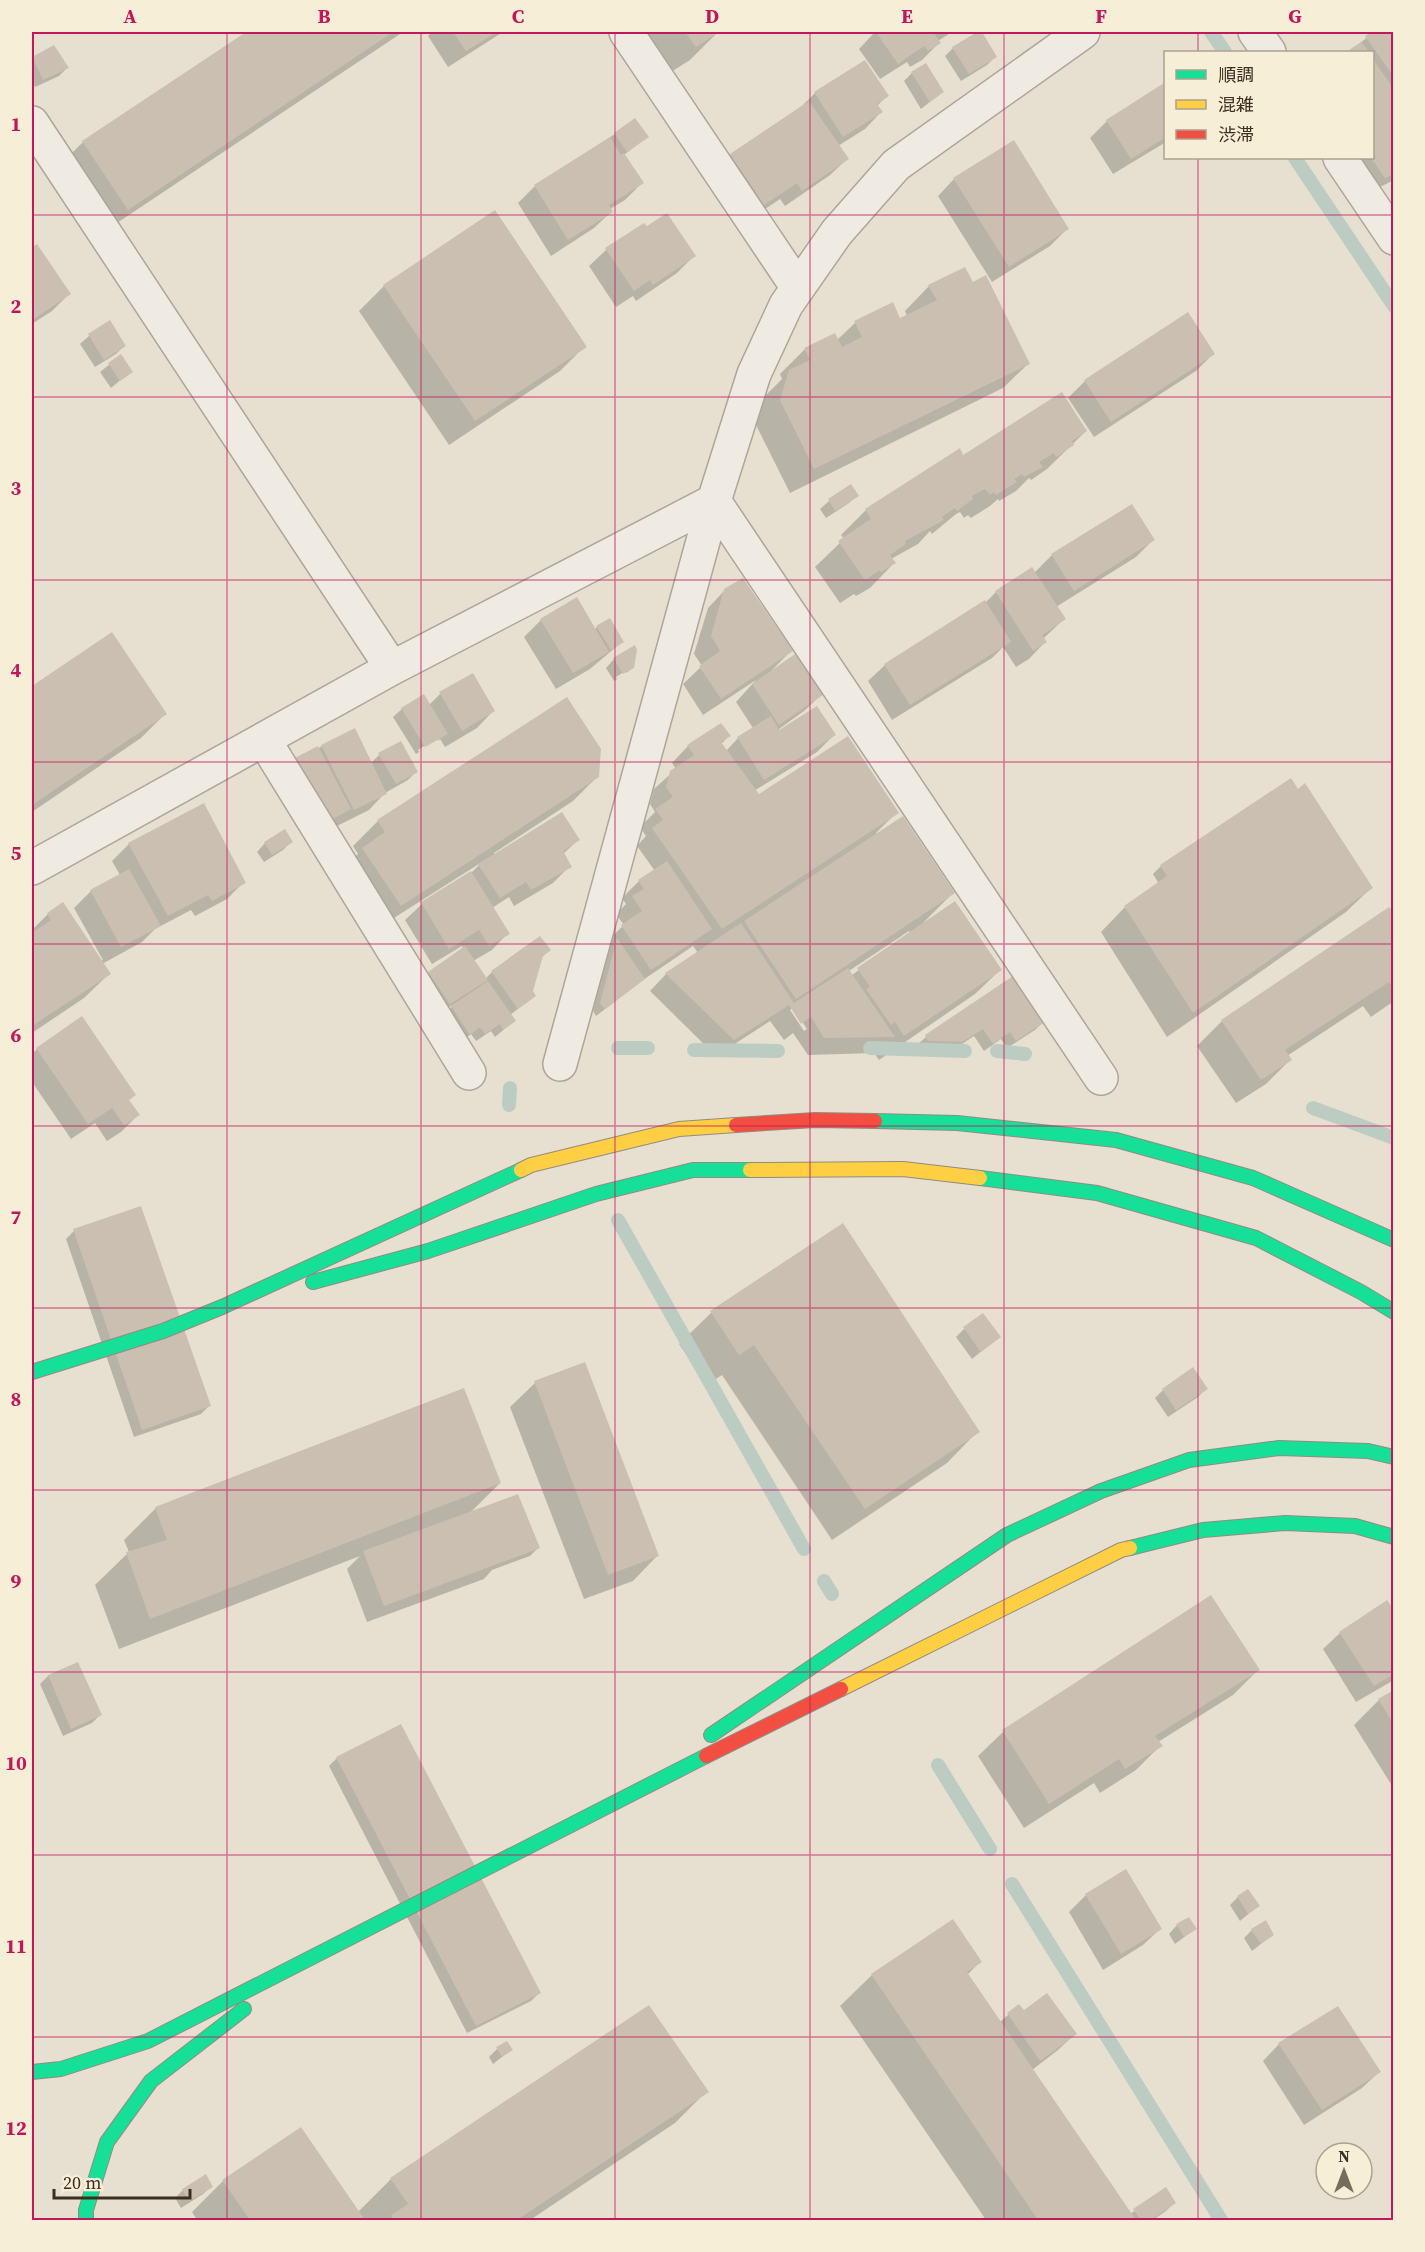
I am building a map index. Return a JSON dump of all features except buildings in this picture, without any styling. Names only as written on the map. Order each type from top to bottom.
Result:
[{"type":"highway","points":[[32,1372],[163,1331],[222,1307],[531,1166],[679,1129],[815,1120],[957,1123],[1116,1140],[1253,1178],[1394,1240]]},
{"type":"highway","points":[[222,1307],[428,1251],[596,1194],[693,1170],[903,1169],[1097,1193],[1256,1238],[1351,1286],[1394,1312]]},
{"type":"highway","points":[[607,1805],[1007,1535],[1101,1491],[1190,1460],[1279,1448],[1368,1451],[1394,1457]]},
{"type":"highway","points":[[32,2072],[61,2069],[148,2041],[607,1805],[1121,1550],[1203,1530],[1285,1523],[1355,1526],[1394,1537]]},
{"type":"highway","points":[[86,2220],[86,2210],[107,2142],[151,2081],[307,1960]]},
{"type":"street","points":[[626,32],[798,288]]},
{"type":"street","points":[[560,1064],[714,501],[754,374],[786,305],[837,232],[896,165],[1083,32]]},
{"type":"street","points":[[1255,32],[1268,51]]},
{"type":"street","points":[[32,123],[392,668]]},
{"type":"street","points":[[1341,159],[1389,221]]},
{"type":"street","points":[[32,868],[392,668],[714,501]]},
{"type":"street","points":[[714,501],[1101,1078]]},
{"type":"street","points":[[264,740],[470,1073]]},
{"type":"waterway","points":[[1211,32],[1224,51]]},
{"type":"waterway","points":[[1296,159],[1394,306]]},
{"type":"waterway","points":[[618,1048],[648,1048]]},
{"type":"waterway","points":[[870,1048],[965,1051]]},
{"type":"waterway","points":[[694,1050],[778,1051]]},
{"type":"waterway","points":[[997,1051],[1025,1054]]},
{"type":"waterway","points":[[509,1105],[510,1088]]},
{"type":"waterway","points":[[1313,1108],[1394,1138]]},
{"type":"waterway","points":[[618,1220],[804,1549]]},
{"type":"waterway","points":[[824,1581],[832,1594]]},
{"type":"waterway","points":[[938,1765],[990,1849]]},
{"type":"waterway","points":[[1012,1884],[1221,2220]]},
{"type":"traffic: fast","points":[[875,1121],[957,1123],[1116,1140],[1253,1178],[1394,1240]]},
{"type":"traffic: fast","points":[[32,1372],[163,1331],[222,1307],[521,1170]]},
{"type":"traffic: fast","points":[[313,1282],[428,1251],[596,1194],[693,1170],[750,1170]]},
{"type":"traffic: fast","points":[[980,1178],[1097,1193],[1256,1238],[1361,1292],[1394,1312]]},
{"type":"traffic: fast","points":[[711,1735],[1007,1535],[1101,1491],[1189,1460],[1279,1448],[1368,1451],[1394,1457]]},
{"type":"traffic: fast","points":[[1130,1548],[1203,1530],[1285,1523],[1355,1526],[1394,1537]]},
{"type":"traffic: fast","points":[[32,2072],[61,2069],[148,2041],[706,1756]]},
{"type":"traffic: fast","points":[[86,2220],[86,2210],[107,2142],[151,2081],[244,2009]]},
{"type":"traffic: slow","points":[[521,1170],[531,1165],[679,1129],[736,1125]]},
{"type":"traffic: slow","points":[[750,1170],[903,1169],[980,1178]]},
{"type":"traffic: slow","points":[[841,1689],[1121,1550],[1130,1548]]},
{"type":"traffic: jam","points":[[736,1125],[815,1120],[875,1121]]},
{"type":"traffic: jam","points":[[706,1756],[841,1689]]}]
